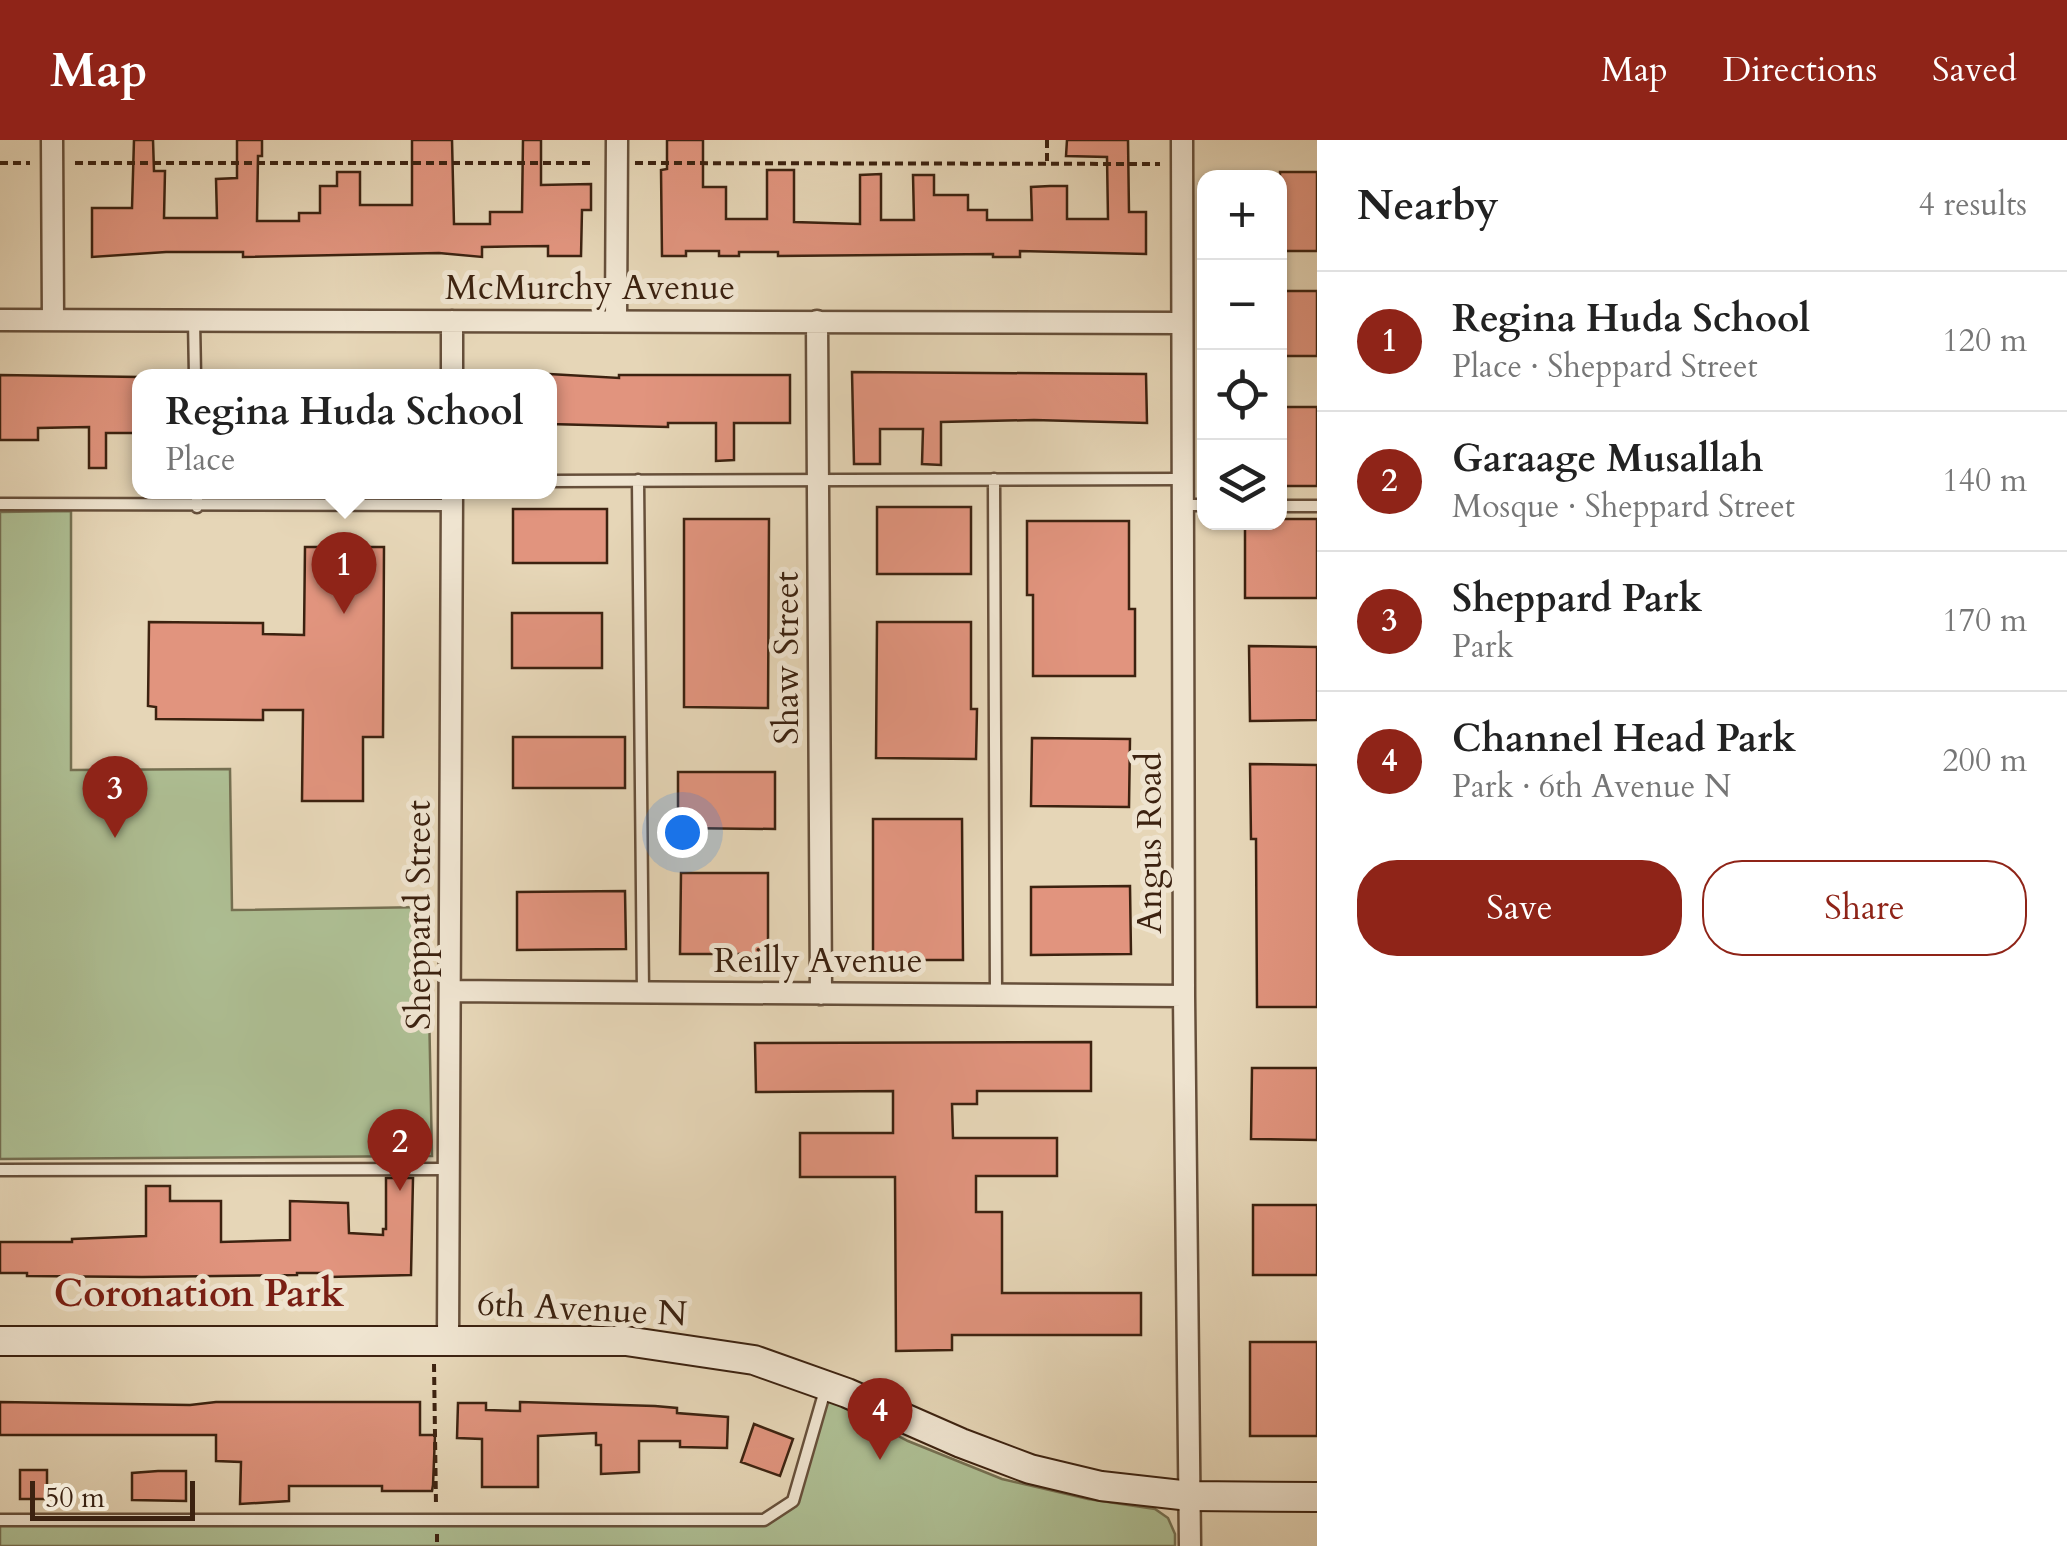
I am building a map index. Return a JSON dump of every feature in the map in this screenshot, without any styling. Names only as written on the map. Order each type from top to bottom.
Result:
[{"type":"street","points":[[52,140],[53,320]]},
{"type":"street","points":[[616,320],[617,140]]},
{"type":"street","name":"Angus Road","points":[[1182,140],[1181,506],[1190,1546]]},
{"type":"street","name":"McMurchy Avenue","points":[[0,320],[1180,322]]},
{"type":"street","points":[[452,321],[452,369]]},
{"type":"street","name":"Shaw Street","points":[[818,322],[822,994]]},
{"type":"street","name":"Sheppard Street","points":[[441,1340],[450,1168],[452,499]]},
{"type":"street","name":"Reilly Avenue","points":[[452,992],[1184,996]]},
{"type":"street","name":"6th Avenue N","points":[[0,1342],[626,1341],[754,1360],[1030,1469],[1101,1486],[1190,1496],[1317,1497]]},
{"type":"lane","points":[[194,320],[195,369]]},
{"type":"lane","points":[[994,479],[996,995]]},
{"type":"lane","points":[[557,481],[1181,479]]},
{"type":"lane","points":[[638,480],[643,992]]},
{"type":"lane","points":[[197,499],[198,507]]},
{"type":"lane","points":[[0,504],[198,507],[424,499]]},
{"type":"lane","points":[[1181,506],[1197,506]]},
{"type":"lane","points":[[1287,506],[1317,506]]},
{"type":"lane","points":[[0,1170],[450,1168]]},
{"type":"lane","points":[[0,1520],[764,1520],[793,1501],[826,1386]]},
{"type":"path","points":[[1047,140],[1048,163]]},
{"type":"path","points":[[0,163],[1182,164]]},
{"type":"path","points":[[437,1546],[441,1340]]},
{"type":"green space","points":[[71,511],[71,770],[230,769],[232,910],[427,907],[432,1156],[0,1159],[0,512]]},
{"type":"green space","points":[[822,1396],[908,1441],[1002,1479],[1088,1499],[1155,1509],[1168,1518],[1175,1546],[0,1546],[0,1520],[764,1520],[793,1501]]},
{"type":"building","points":[[134,140],[153,140],[154,171],[165,171],[164,218],[217,218],[216,179],[237,178],[237,140],[262,140],[262,156],[258,156],[257,221],[299,221],[299,213],[320,213],[320,186],[337,186],[337,172],[360,172],[360,205],[412,205],[412,140],[452,140],[454,224],[490,224],[490,212],[522,212],[523,140],[541,140],[541,185],[591,184],[591,210],[582,210],[581,256],[548,256],[548,246],[482,247],[482,257],[439,253],[243,257],[243,252],[166,252],[92,257],[92,208],[132,208]]},
{"type":"building","points":[[667,140],[703,140],[703,187],[726,187],[726,219],[767,219],[767,170],[794,170],[794,222],[860,224],[860,175],[881,174],[881,220],[914,220],[913,175],[934,175],[934,195],[968,195],[968,210],[987,210],[987,220],[1032,220],[1031,187],[1050,186],[1067,186],[1067,219],[1108,219],[1107,157],[1066,156],[1067,140],[1128,140],[1129,212],[1146,212],[1146,254],[1020,251],[1020,257],[778,256],[778,252],[739,252],[739,256],[719,256],[719,251],[686,251],[686,256],[662,256],[661,170],[667,169]]},
{"type":"building","points":[[1287,172],[1317,172],[1317,251],[1287,251]]},
{"type":"building","points":[[1287,291],[1317,291],[1317,356],[1287,356]]},
{"type":"building","points":[[852,372],[1146,374],[1147,423],[941,422],[941,465],[922,464],[923,429],[880,429],[880,464],[854,464]]},
{"type":"building","points":[[557,374],[619,378],[790,375],[790,423],[734,423],[734,460],[716,461],[716,423],[668,423],[668,427],[557,424]]},
{"type":"building","points":[[0,375],[132,377],[132,433],[106,433],[106,468],[89,468],[89,427],[38,428],[38,440],[0,440]]},
{"type":"building","points":[[1287,407],[1317,407],[1317,486],[1287,486]]},
{"type":"building","points":[[877,507],[971,507],[971,574],[877,574]]},
{"type":"building","points":[[513,509],[607,509],[607,563],[513,563]]},
{"type":"building","points":[[684,519],[769,519],[768,708],[684,707]]},
{"type":"building","points":[[1287,519],[1317,519],[1317,598],[1245,598],[1245,530],[1287,530]]},
{"type":"building","points":[[1027,521],[1129,521],[1129,609],[1135,609],[1135,676],[1033,676],[1033,595],[1027,595]]},
{"type":"building","points":[[305,547],[384,547],[383,737],[363,737],[363,801],[302,801],[303,710],[263,710],[263,720],[156,719],[156,707],[148,706],[149,622],[263,623],[263,634],[304,635]]},
{"type":"building","points":[[512,613],[602,613],[602,668],[512,668]]},
{"type":"building","points":[[877,622],[971,622],[971,709],[977,709],[976,759],[876,758]]},
{"type":"building","points":[[1249,646],[1317,647],[1317,720],[1250,721]]},
{"type":"building","points":[[513,737],[625,737],[625,788],[513,788]]},
{"type":"building","points":[[1032,738],[1130,739],[1129,807],[1031,806]]},
{"type":"building","points":[[1250,764],[1317,765],[1317,1007],[1257,1007],[1256,839],[1251,839]]},
{"type":"building","points":[[678,772],[775,772],[775,829],[678,828]]},
{"type":"building","points":[[873,819],[962,819],[963,960],[873,960]]},
{"type":"building","points":[[681,873],[768,873],[768,954],[680,954]]},
{"type":"building","points":[[1130,886],[1131,954],[1031,955],[1031,887]]},
{"type":"building","points":[[625,891],[626,949],[517,950],[517,892]]},
{"type":"building","points":[[1091,1042],[1091,1091],[977,1091],[977,1104],[952,1104],[953,1138],[1057,1138],[1057,1176],[976,1176],[976,1212],[1002,1212],[1002,1293],[1141,1293],[1141,1335],[952,1335],[952,1350],[896,1351],[895,1177],[800,1177],[800,1133],[893,1133],[893,1091],[756,1092],[755,1043]]},
{"type":"building","points":[[1252,1068],[1317,1068],[1317,1140],[1251,1139]]},
{"type":"building","points":[[386,1178],[413,1178],[411,1275],[142,1277],[0,1273],[0,1242],[146,1236],[146,1186],[170,1186],[170,1201],[221,1201],[221,1242],[290,1240],[290,1201],[348,1203],[349,1233],[383,1235]]},
{"type":"building","points":[[1253,1205],[1317,1205],[1317,1275],[1253,1275]]},
{"type":"building","points":[[1250,1342],[1317,1342],[1317,1436],[1250,1436]]},
{"type":"building","points":[[0,1402],[420,1402],[420,1435],[435,1435],[432,1491],[382,1491],[382,1486],[289,1486],[289,1501],[240,1504],[241,1462],[216,1461],[216,1435],[0,1435]]},
{"type":"building","points":[[520,1402],[655,1406],[677,1408],[677,1413],[728,1417],[727,1448],[680,1447],[680,1441],[639,1441],[639,1472],[601,1474],[601,1445],[596,1445],[596,1433],[538,1436],[538,1487],[482,1487],[482,1439],[457,1438],[458,1403],[486,1403],[486,1410],[520,1411]]},
{"type":"building","points":[[754,1424],[793,1439],[780,1476],[741,1462]]},
{"type":"building","points":[[20,1470],[47,1470],[47,1499],[20,1499]]},
{"type":"building","points":[[186,1471],[186,1501],[132,1500],[132,1473]]},
{"type":"place","name":"Regina Huda School","points":[[344,614]]},
{"type":"place","name":"Sheppard Park","points":[[115,838]]},
{"type":"place","name":"Garaage Musallah","points":[[400,1191]]},
{"type":"place","name":"Channel Head Park","points":[[880,1460]]},
{"type":"district","name":"Coronation Park","points":[[199,1294]]}]
